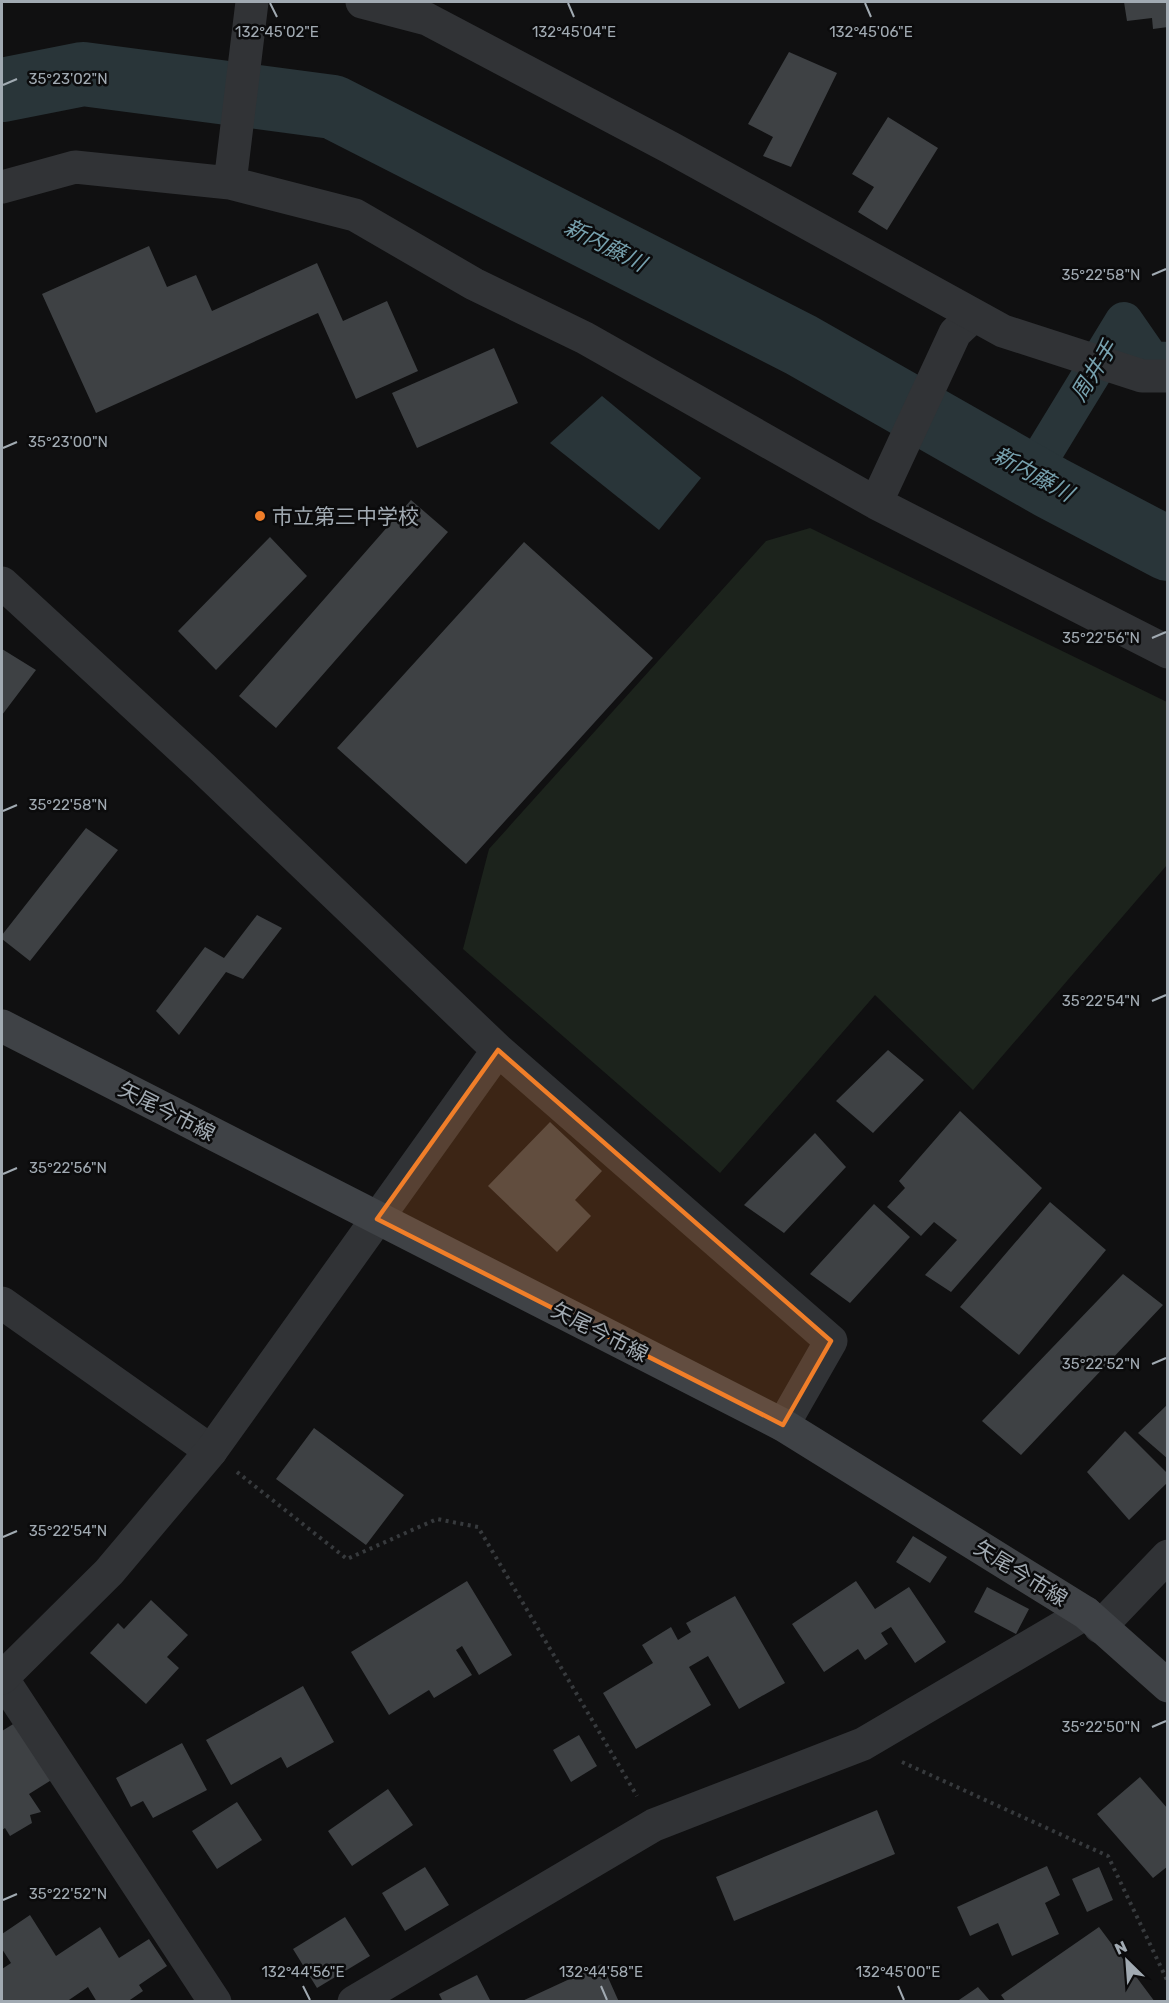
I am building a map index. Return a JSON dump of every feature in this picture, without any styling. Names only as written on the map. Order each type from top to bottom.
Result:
[{"type":"main road","name":"矢尾今市線","points":[[2,1026],[783,1425],[1093,1620],[1167,1686]]},
{"type":"street","points":[[230,183],[252,2]]},
{"type":"street","points":[[362,2],[427,19],[682,154],[964,325],[1003,331],[1142,376],[1167,376]]},
{"type":"street","points":[[2,187],[75,167],[230,183],[355,215],[474,284],[585,338],[1167,652]]},
{"type":"street","points":[[878,495],[964,325]]},
{"type":"street","points":[[2,583],[203,768],[498,1050],[831,1341],[783,1425]]},
{"type":"street","points":[[215,2001],[2,1678],[109,1572],[211,1451],[498,1050]]},
{"type":"street","points":[[2,1303],[211,1451]]},
{"type":"street","points":[[354,2001],[654,1825],[863,1744],[1093,1620],[1167,1556]]},
{"type":"path","points":[[211,1451],[347,1559],[437,1519],[478,1527],[654,1825]]},
{"type":"path","points":[[863,1744],[1108,1856],[1167,1983]]},
{"type":"highlighted area","points":[[498,1050],[831,1341],[783,1425],[377,1219]]},
{"type":"shaded area","points":[[602,396],[701,478],[659,530],[550,443]]},
{"type":"shaded area","points":[[810,528],[1167,702],[1167,865],[973,1090],[875,995],[720,1173],[463,949],[489,849],[766,541]]},
{"type":"building","points":[[1124,2],[1168,2],[1168,27],[1153,29],[1152,18],[1127,21]]},
{"type":"building","points":[[789,52],[837,73],[791,167],[763,156],[773,137],[748,124]]},
{"type":"building","points":[[888,117],[938,148],[887,230],[858,212],[874,187],[852,174]]},
{"type":"building","points":[[149,246],[167,287],[196,275],[212,311],[317,263],[343,321],[387,301],[418,371],[356,399],[318,313],[96,413],[42,294]]},
{"type":"building","points":[[494,348],[518,403],[417,448],[392,393]]},
{"type":"building","points":[[411,500],[448,532],[276,728],[239,696]]},
{"type":"building","points":[[270,537],[307,576],[216,670],[178,631]]},
{"type":"building","points":[[524,542],[653,658],[466,864],[337,748]]},
{"type":"building","points":[[2,649],[36,670],[2,715]]},
{"type":"building","points":[[86,828],[118,850],[30,961],[2,939],[2,935]]},
{"type":"building","points":[[257,915],[282,928],[243,979],[226,972],[179,1035],[156,1011],[205,947],[224,958]]},
{"type":"building","points":[[888,1050],[924,1080],[873,1133],[836,1101]]},
{"type":"building","points":[[960,1111],[1042,1188],[951,1292],[925,1275],[957,1240],[934,1222],[921,1236],[887,1207],[905,1188],[899,1181]]},
{"type":"building","points":[[550,1122],[602,1171],[575,1200],[591,1216],[557,1252],[488,1186]]},
{"type":"building","points":[[815,1133],[846,1167],[784,1233],[744,1205]]},
{"type":"building","points":[[1050,1202],[1106,1250],[1019,1355],[960,1307]]},
{"type":"building","points":[[874,1204],[910,1237],[850,1303],[810,1274]]},
{"type":"building","points":[[1123,1274],[1163,1305],[1021,1455],[982,1421]]},
{"type":"building","points":[[1168,1404],[1168,1459],[1138,1433]]},
{"type":"building","points":[[314,1428],[404,1495],[366,1545],[276,1479]]},
{"type":"building","points":[[1125,1431],[1168,1474],[1168,1482],[1129,1520],[1087,1472]]},
{"type":"building","points":[[913,1536],[947,1557],[930,1583],[896,1562]]},
{"type":"building","points":[[467,1581],[512,1655],[479,1675],[462,1646],[456,1650],[472,1675],[434,1698],[429,1690],[389,1715],[351,1652]]},
{"type":"building","points":[[856,1581],[875,1609],[909,1587],[946,1642],[915,1663],[891,1627],[881,1633],[888,1644],[865,1660],[858,1649],[824,1672],[792,1624]]},
{"type":"building","points":[[987,1587],[1029,1609],[1016,1634],[974,1612]]},
{"type":"building","points":[[735,1596],[785,1683],[739,1709],[708,1656],[689,1667],[711,1705],[636,1749],[603,1693],[653,1663],[642,1645],[671,1627],[678,1640],[691,1632],[686,1623]]},
{"type":"building","points":[[151,1600],[188,1635],[167,1657],[179,1668],[146,1704],[90,1653],[118,1623],[124,1629]]},
{"type":"building","points":[[303,1686],[334,1742],[287,1768],[281,1757],[231,1785],[206,1740]]},
{"type":"building","points":[[18,1721],[53,1779],[29,1794],[41,1812],[30,1815],[32,1823],[10,1836],[5,1828],[2,1830],[2,1731]]},
{"type":"building","points":[[579,1735],[597,1766],[571,1782],[553,1750]]},
{"type":"building","points":[[182,1743],[207,1790],[153,1818],[143,1801],[131,1807],[116,1778]]},
{"type":"building","points":[[1140,1777],[1168,1809],[1168,1866],[1153,1878],[1097,1814]]},
{"type":"building","points":[[388,1789],[413,1825],[352,1866],[328,1831]]},
{"type":"building","points":[[237,1802],[262,1840],[217,1869],[192,1831]]},
{"type":"building","points":[[877,1810],[895,1854],[734,1921],[716,1877]]},
{"type":"building","points":[[1047,1866],[1060,1895],[1045,1903],[1059,1934],[1012,1956],[998,1923],[970,1936],[957,1907]]},
{"type":"building","points":[[425,1867],[449,1905],[405,1931],[382,1893]]},
{"type":"building","points":[[1099,1867],[1113,1900],[1087,1912],[1072,1879]]},
{"type":"building","points":[[30,1915],[56,1956],[100,1927],[119,1958],[149,1939],[167,1966],[139,1985],[143,1991],[127,2002],[97,2002],[88,1987],[66,2002],[2,2002],[2,1969],[11,1963],[2,1949],[2,1934]]},
{"type":"building","points":[[345,1917],[370,1956],[317,1988],[293,1949]]},
{"type":"building","points":[[1099,1927],[1155,2002],[1006,2002],[1001,1995]]},
{"type":"building","points":[[602,1964],[619,2002],[520,2002]]},
{"type":"building","points":[[477,1975],[491,2002],[443,2002],[439,1994]]},
{"type":"building","points":[[978,1987],[991,2002],[956,2002]]},
{"type":"waterway","name":"新内藤川","points":[[2,90],[83,74],[333,107],[801,345],[1052,488],[1168,549]]},
{"type":"waterway","name":"周井手","points":[[1030,475],[1124,321],[1151,360],[1168,361]]},
{"type":"place","name":"市立第三中学校","points":[[260,516]]}]
